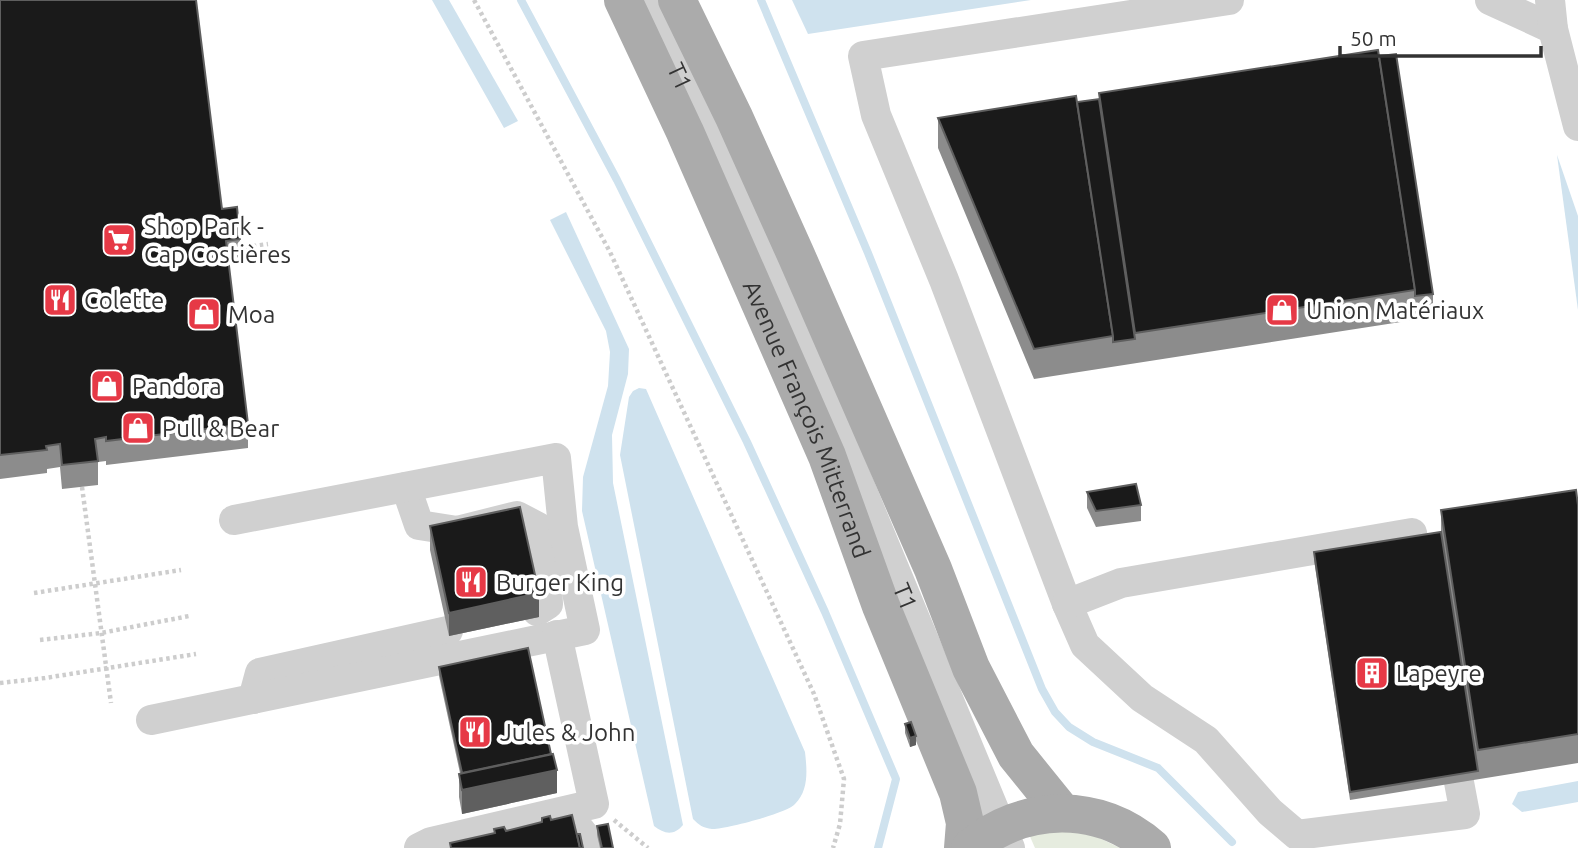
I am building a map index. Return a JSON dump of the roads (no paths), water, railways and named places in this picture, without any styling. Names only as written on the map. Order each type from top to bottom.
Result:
[{"type":"main road","name":"Avenue François Mitterrand","points":[[623,0],[685,132],[827,456],[881,606],[958,793],[965,823],[963,848]]},
{"type":"main road","points":[[677,0],[802,267],[933,569],[971,668],[1016,755],[1062,812]]},
{"type":"main road","points":[[970,848],[1013,836],[1038,814],[1062,812],[1090,815],[1117,824],[1142,838],[1152,848]]},
{"type":"street","name":"T1","points":[[645,0],[775,281],[1013,836]]},
{"type":"street","name":"T1","points":[[663,0],[790,275],[1013,836]]},
{"type":"street","points":[[1229,0],[863,56],[876,114],[944,280],[1085,645],[1142,698],[1206,740],[1270,812],[1297,835],[1465,814],[1447,720]]},
{"type":"street","points":[[1490,0],[1551,14],[1578,125]]},
{"type":"street","points":[[150,720],[585,630],[564,527],[556,458],[234,520]]},
{"type":"street","points":[[406,486],[419,525],[457,531],[517,516],[538,527],[546,565],[548,604],[537,611]]},
{"type":"street","points":[[1067,604],[1121,583],[1412,533],[1425,600]]},
{"type":"street","points":[[253,699],[260,673],[448,631]]},
{"type":"street","points":[[425,845],[594,804],[557,635]]},
{"type":"street","points":[[485,848],[565,830],[580,830],[587,839],[589,848]]},
{"type":"water","points":[[432,0],[449,0],[518,121],[504,128]]},
{"type":"water","points":[[792,0],[1031,0],[808,34]]},
{"type":"water","points":[[1557,155],[1578,216],[1578,310]]},
{"type":"water","points":[[566,212],[629,349],[628,374],[612,435],[613,483],[683,825],[673,832],[661,831],[654,826],[582,511],[583,477],[608,386],[610,352],[606,331],[550,220]]},
{"type":"water","points":[[639,388],[646,389],[805,752],[805,786],[795,804],[769,816],[729,827],[709,829],[693,819],[620,455],[629,397]]},
{"type":"water","points":[[1578,781],[1578,802],[1522,812],[1512,804],[1518,792]]},
{"type":"waterway","points":[[521,0],[617,180],[747,442],[825,612],[896,779],[878,848]]},
{"type":"waterway","points":[[761,0],[868,253],[1042,689],[1055,712],[1069,727],[1093,742],[1158,768],[1232,842]]},
{"type":"place","name":"Shop Park - Cap Costières","points":[[119,240]]},
{"type":"place","name":"Colette","points":[[60,300]]},
{"type":"place","name":"Union Matériaux","points":[[1282,310]]},
{"type":"place","name":"Moa","points":[[204,314]]},
{"type":"place","name":"Pandora","points":[[107,386]]},
{"type":"place","name":"Pull & Bear","points":[[138,428]]},
{"type":"place","name":"Burger King","points":[[471,582]]},
{"type":"place","name":"Lapeyre","points":[[1372,673]]},
{"type":"place","name":"Jules & John","points":[[475,732]]}]
